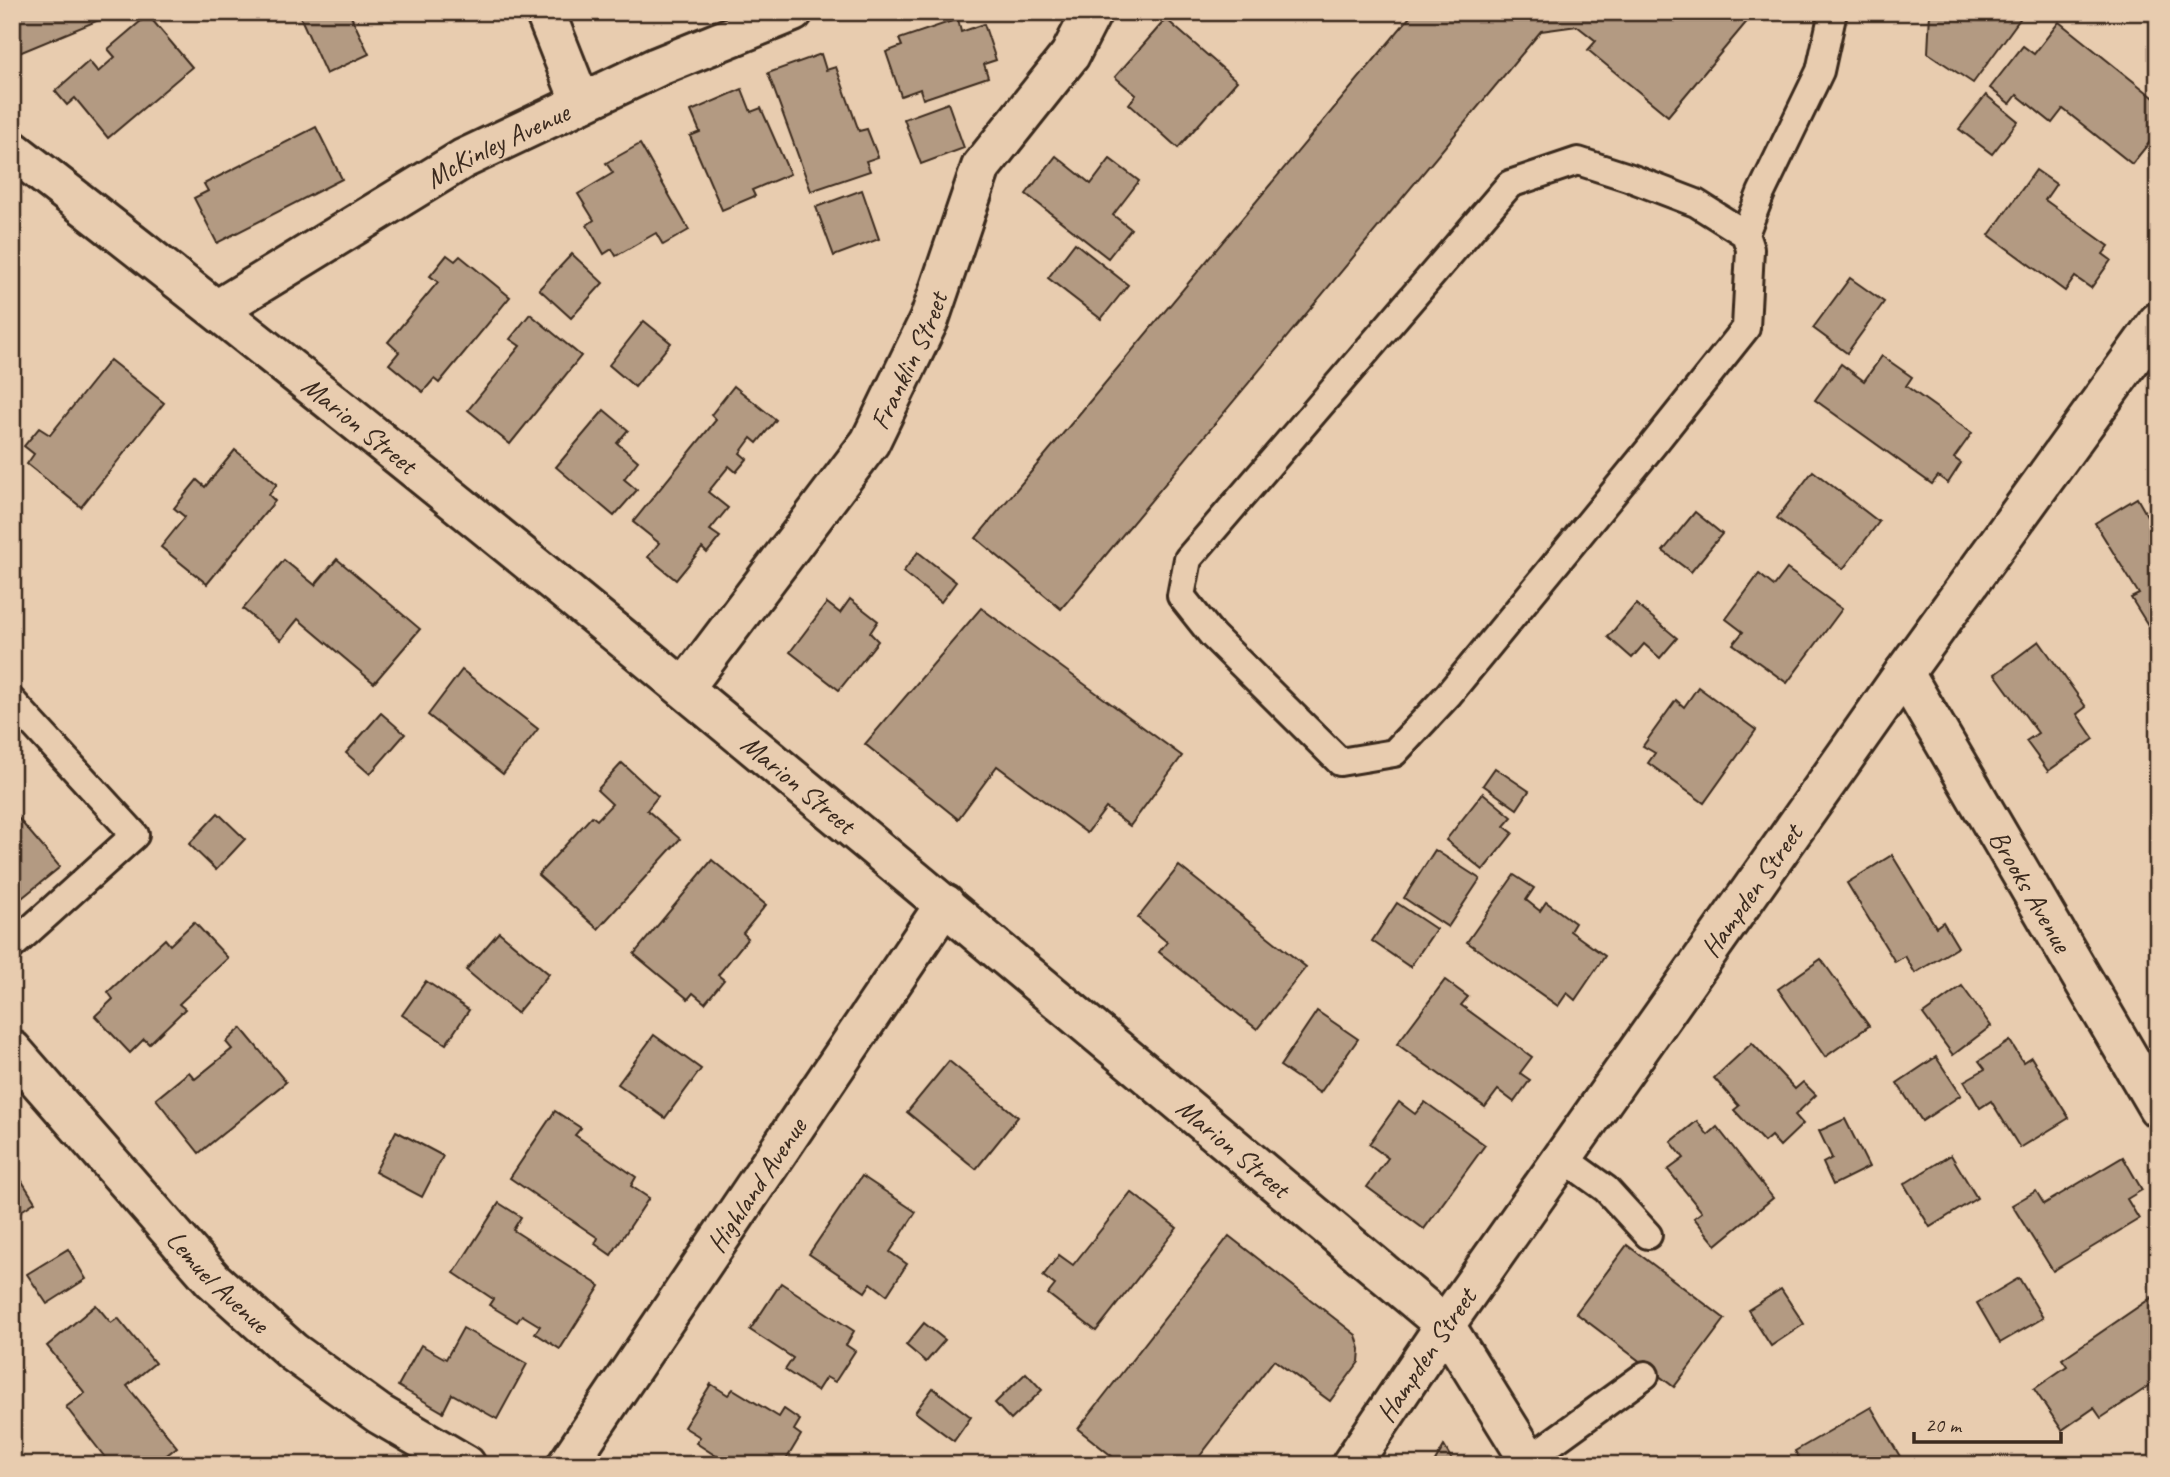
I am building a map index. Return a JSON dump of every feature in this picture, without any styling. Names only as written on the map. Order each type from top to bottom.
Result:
[{"type":"street","points":[[545,12],[582,103]]},
{"type":"street","name":"McKinley Avenue","points":[[218,309],[463,159],[657,67],[793,12]]},
{"type":"street","name":"Franklin Street","points":[[685,687],[870,442],[929,320],[981,167],[1070,55],[1092,12]]},
{"type":"street","name":"Marion Street","points":[[12,150],[218,309],[685,687],[1445,1325],[1530,1462]]},
{"type":"street","name":"Hampden Street","points":[[1351,1465],[1445,1325],[1904,673],[2158,322]]},
{"type":"street","name":"Brooks Avenue","points":[[1904,673],[2158,1108]]},
{"type":"street","name":"Highland Avenue","points":[[567,1465],[944,904]]},
{"type":"street","name":"Lemuel Avenue","points":[[12,1050],[213,1280],[293,1352],[379,1414],[466,1465]]},
{"type":"lane","points":[[1745,234],[1696,204],[1578,161],[1510,184],[1188,559],[1181,596],[1212,635],[1340,762],[1394,753],[1466,673],[1746,328],[1750,249],[1745,234],[1761,193],[1820,71],[1833,12]]},
{"type":"lane","points":[[12,701],[135,835],[12,946]]},
{"type":"lane","points":[[1563,1158],[1606,1189],[1648,1235]]},
{"type":"lane","points":[[1530,1462],[1645,1375]]},
{"type":"building","points":[[12,12],[96,12],[99,20],[12,56]]},
{"type":"building","points":[[298,12],[349,12],[369,54],[326,74]]},
{"type":"building","points":[[1414,12],[1755,12],[1668,116],[1588,50],[1596,41],[1577,26],[1541,31],[1061,609],[976,538]]},
{"type":"building","points":[[1930,12],[2025,12],[1973,83],[1928,53]]},
{"type":"building","points":[[148,15],[192,67],[108,138],[75,98],[67,105],[55,91],[89,61],[98,72],[115,57],[108,49]]},
{"type":"building","points":[[958,19],[961,32],[984,24],[996,60],[984,64],[988,77],[923,99],[920,89],[901,96],[886,52],[902,46],[899,39]]},
{"type":"building","points":[[1166,19],[1237,81],[1178,148],[1129,104],[1136,95],[1115,77]]},
{"type":"building","points":[[2059,22],[2158,101],[2158,132],[2132,164],[2063,109],[2052,123],[2017,95],[2010,104],[1990,88],[2023,46],[2034,54]]},
{"type":"building","points":[[821,54],[826,70],[836,67],[859,131],[867,129],[878,157],[866,161],[870,171],[811,191],[768,73]]},
{"type":"building","points":[[742,89],[751,112],[761,108],[790,174],[752,190],[755,196],[722,210],[690,136],[700,132],[691,111]]},
{"type":"building","points":[[1986,95],[2018,121],[1992,154],[1959,129]]},
{"type":"building","points":[[948,103],[964,148],[921,164],[904,119]]},
{"type":"building","points":[[316,127],[342,179],[217,243],[194,198],[208,191],[204,184]]},
{"type":"building","points":[[640,144],[689,230],[663,245],[656,233],[616,256],[612,249],[604,254],[587,225],[594,220],[578,194],[613,173],[606,163]]},
{"type":"building","points":[[1056,156],[1091,184],[1110,159],[1139,181],[1113,215],[1131,229],[1108,258],[1026,194]]},
{"type":"building","points":[[2036,170],[2056,184],[2045,200],[2109,246],[2103,254],[2111,260],[2091,288],[2075,277],[2065,291],[1989,235]]},
{"type":"building","points":[[862,190],[879,239],[834,256],[816,207]]},
{"type":"building","points":[[1075,243],[1128,285],[1101,319],[1048,278]]},
{"type":"building","points":[[572,254],[603,283],[571,318],[539,289]]},
{"type":"building","points":[[447,255],[455,261],[460,256],[510,297],[439,383],[434,379],[423,392],[389,364],[399,352],[388,342],[438,282],[430,276]]},
{"type":"building","points":[[1850,278],[1884,302],[1847,353],[1813,328]]},
{"type":"building","points":[[530,314],[581,356],[510,444],[468,410],[520,346],[510,339]]},
{"type":"building","points":[[644,321],[671,343],[635,387],[609,365]]},
{"type":"building","points":[[1882,356],[1912,377],[1906,386],[1972,433],[1954,458],[1961,463],[1948,483],[1938,476],[1932,484],[1815,400],[1841,364],[1864,381]]},
{"type":"building","points":[[110,360],[164,403],[81,507],[27,464],[34,454],[24,446],[39,428],[50,435]]},
{"type":"building","points":[[734,386],[776,420],[757,443],[751,438],[740,453],[747,459],[736,472],[729,466],[708,492],[728,508],[710,530],[720,537],[707,553],[702,548],[676,580],[648,557],[659,543],[633,522],[716,420],[711,415]]},
{"type":"building","points":[[604,410],[628,430],[617,443],[638,461],[624,479],[637,490],[614,516],[556,467]]},
{"type":"building","points":[[235,450],[277,484],[269,495],[275,501],[207,584],[161,547],[185,517],[174,508],[197,480],[205,487]]},
{"type":"building","points":[[1813,471],[1879,522],[1843,569],[1777,518]]},
{"type":"building","points":[[2137,498],[2158,535],[2158,626],[2151,630],[2131,598],[2139,594],[2095,523]]},
{"type":"building","points":[[1695,512],[1722,534],[1691,572],[1663,551]]},
{"type":"building","points":[[918,552],[956,582],[941,602],[903,572]]},
{"type":"building","points":[[337,559],[420,629],[374,683],[298,619],[281,640],[243,609],[284,560],[315,585]]},
{"type":"building","points":[[1787,569],[1842,609],[1787,683],[1733,644],[1743,632],[1726,619],[1759,574],[1774,586]]},
{"type":"building","points":[[850,599],[878,621],[870,633],[878,641],[839,690],[790,652],[827,603],[840,613]]},
{"type":"building","points":[[1636,604],[1677,638],[1660,658],[1644,644],[1632,658],[1608,637]]},
{"type":"building","points":[[981,608],[1182,756],[1130,826],[1106,808],[1087,833],[997,766],[958,819],[865,744]]},
{"type":"building","points":[[2039,641],[2086,707],[2077,714],[2094,739],[2048,771],[2026,741],[2038,733],[1995,674]]},
{"type":"building","points":[[462,670],[538,729],[503,774],[428,715]]},
{"type":"building","points":[[1698,687],[1756,730],[1704,803],[1648,763],[1655,753],[1643,746],[1676,700],[1684,707]]},
{"type":"building","points":[[381,713],[405,734],[370,774],[346,753]]},
{"type":"building","points":[[622,763],[658,796],[647,810],[680,839],[598,929],[538,875],[592,816],[597,820],[612,804],[597,790]]},
{"type":"building","points":[[1495,768],[1529,791],[1517,809],[1483,785]]},
{"type":"building","points":[[1483,793],[1512,817],[1504,826],[1513,833],[1483,870],[1446,840]]},
{"type":"building","points":[[12,811],[60,867],[12,906]]},
{"type":"building","points":[[218,813],[245,839],[216,870],[189,844]]},
{"type":"building","points":[[1435,850],[1480,879],[1448,927],[1404,898]]},
{"type":"building","points":[[1892,855],[1936,927],[1943,922],[1958,947],[1915,973],[1905,956],[1895,962],[1847,883]]},
{"type":"building","points":[[712,860],[766,905],[743,933],[748,938],[718,975],[724,980],[705,1003],[693,993],[688,999],[634,954]]},
{"type":"building","points":[[1179,866],[1306,967],[1257,1029],[1159,952],[1167,942],[1138,918]]},
{"type":"building","points":[[1514,875],[1534,888],[1526,900],[1540,911],[1546,902],[1575,923],[1570,931],[1605,956],[1575,1000],[1567,993],[1558,1006],[1467,942]]},
{"type":"building","points":[[1397,903],[1436,929],[1410,967],[1372,941]]},
{"type":"building","points":[[194,922],[228,958],[179,1004],[185,1009],[149,1044],[144,1039],[130,1053],[95,1016],[113,999],[108,992],[165,939],[170,945]]},
{"type":"building","points":[[499,932],[549,974],[517,1013],[466,970]]},
{"type":"building","points":[[1821,959],[1869,1026],[1825,1057],[1778,989]]},
{"type":"building","points":[[1445,980],[1468,997],[1461,1005],[1532,1057],[1520,1073],[1530,1080],[1514,1102],[1498,1090],[1485,1107],[1397,1044]]},
{"type":"building","points":[[426,981],[469,1010],[446,1044],[402,1015]]},
{"type":"building","points":[[1962,986],[1991,1026],[1953,1055],[1923,1014]]},
{"type":"building","points":[[1317,1011],[1358,1039],[1320,1093],[1280,1066]]},
{"type":"building","points":[[241,1028],[286,1082],[199,1153],[156,1099],[189,1072],[195,1079],[232,1049],[226,1042]]},
{"type":"building","points":[[654,1035],[701,1069],[665,1118],[618,1084]]},
{"type":"building","points":[[2010,1041],[2023,1062],[2031,1057],[2069,1118],[2020,1148],[1991,1101],[1980,1108],[1964,1081],[1985,1069],[1979,1061]]},
{"type":"building","points":[[1752,1043],[1795,1089],[1803,1082],[1816,1095],[1795,1115],[1803,1124],[1780,1146],[1771,1136],[1764,1142],[1734,1110],[1739,1106],[1714,1078]]},
{"type":"building","points":[[1936,1057],[1961,1095],[1922,1121],[1897,1083]]},
{"type":"building","points":[[949,1061],[1018,1117],[976,1169],[907,1112]]},
{"type":"building","points":[[1399,1102],[1415,1114],[1425,1102],[1485,1145],[1424,1229],[1367,1187],[1388,1158],[1369,1144]]},
{"type":"building","points":[[555,1111],[581,1128],[575,1135],[636,1177],[631,1186],[649,1198],[611,1255],[595,1244],[598,1238],[510,1178]]},
{"type":"building","points":[[1845,1119],[1869,1167],[1833,1185],[1823,1163],[1832,1158],[1819,1131]]},
{"type":"building","points":[[1697,1121],[1708,1135],[1717,1127],[1773,1198],[1716,1245],[1694,1218],[1702,1212],[1668,1170],[1684,1158],[1671,1142]]},
{"type":"building","points":[[396,1131],[443,1156],[422,1197],[375,1172]]},
{"type":"building","points":[[1951,1155],[1977,1198],[1930,1227],[1904,1184]]},
{"type":"building","points":[[2123,1157],[2142,1190],[2127,1199],[2139,1219],[2053,1271],[2012,1205],[2036,1191],[2044,1204]]},
{"type":"building","points":[[12,1165],[35,1202],[12,1217]]},
{"type":"building","points":[[862,1176],[916,1212],[890,1252],[907,1264],[887,1295],[871,1283],[865,1292],[809,1254]]},
{"type":"building","points":[[1131,1192],[1177,1228],[1096,1331],[1048,1294],[1055,1285],[1043,1276],[1059,1255],[1073,1265]]},
{"type":"building","points":[[499,1203],[521,1217],[513,1230],[600,1286],[560,1349],[535,1333],[540,1326],[522,1315],[517,1322],[489,1305],[493,1299],[454,1273]]},
{"type":"building","points":[[1229,1236],[1356,1335],[1360,1349],[1359,1362],[1330,1401],[1274,1360],[1193,1465],[1123,1465],[1078,1429]]},
{"type":"building","points":[[1627,1245],[1725,1319],[1674,1387],[1576,1313]]},
{"type":"building","points":[[68,1249],[86,1279],[47,1304],[27,1274]]},
{"type":"building","points":[[2019,1278],[2043,1318],[2000,1343],[1977,1303]]},
{"type":"building","points":[[781,1283],[854,1331],[846,1345],[855,1351],[835,1382],[826,1377],[817,1391],[785,1370],[793,1358],[750,1330]]},
{"type":"building","points":[[1781,1289],[1804,1324],[1771,1346],[1748,1310]]},
{"type":"building","points":[[2157,1294],[2158,1380],[2101,1418],[2094,1408],[2062,1430],[2034,1389],[2067,1366],[2062,1359]]},
{"type":"building","points":[[96,1305],[111,1323],[118,1318],[155,1363],[127,1386],[177,1447],[154,1465],[101,1465],[107,1460],[66,1407],[85,1393],[47,1346]]},
{"type":"building","points":[[924,1323],[945,1340],[926,1362],[906,1345]]},
{"type":"building","points":[[463,1328],[527,1364],[497,1419],[452,1394],[443,1412],[398,1386],[421,1345],[446,1359]]},
{"type":"building","points":[[1026,1373],[1042,1390],[1011,1420],[995,1403]]},
{"type":"building","points":[[711,1384],[728,1395],[733,1389],[779,1417],[784,1409],[800,1420],[794,1430],[801,1435],[783,1465],[730,1465],[696,1443],[700,1437],[684,1427]]},
{"type":"building","points":[[933,1388],[971,1417],[954,1441],[915,1412]]},
{"type":"building","points":[[1871,1407],[1905,1465],[1803,1465],[1795,1451]]},
{"type":"building","points":[[1444,1446],[1455,1465],[1433,1465]]}]
